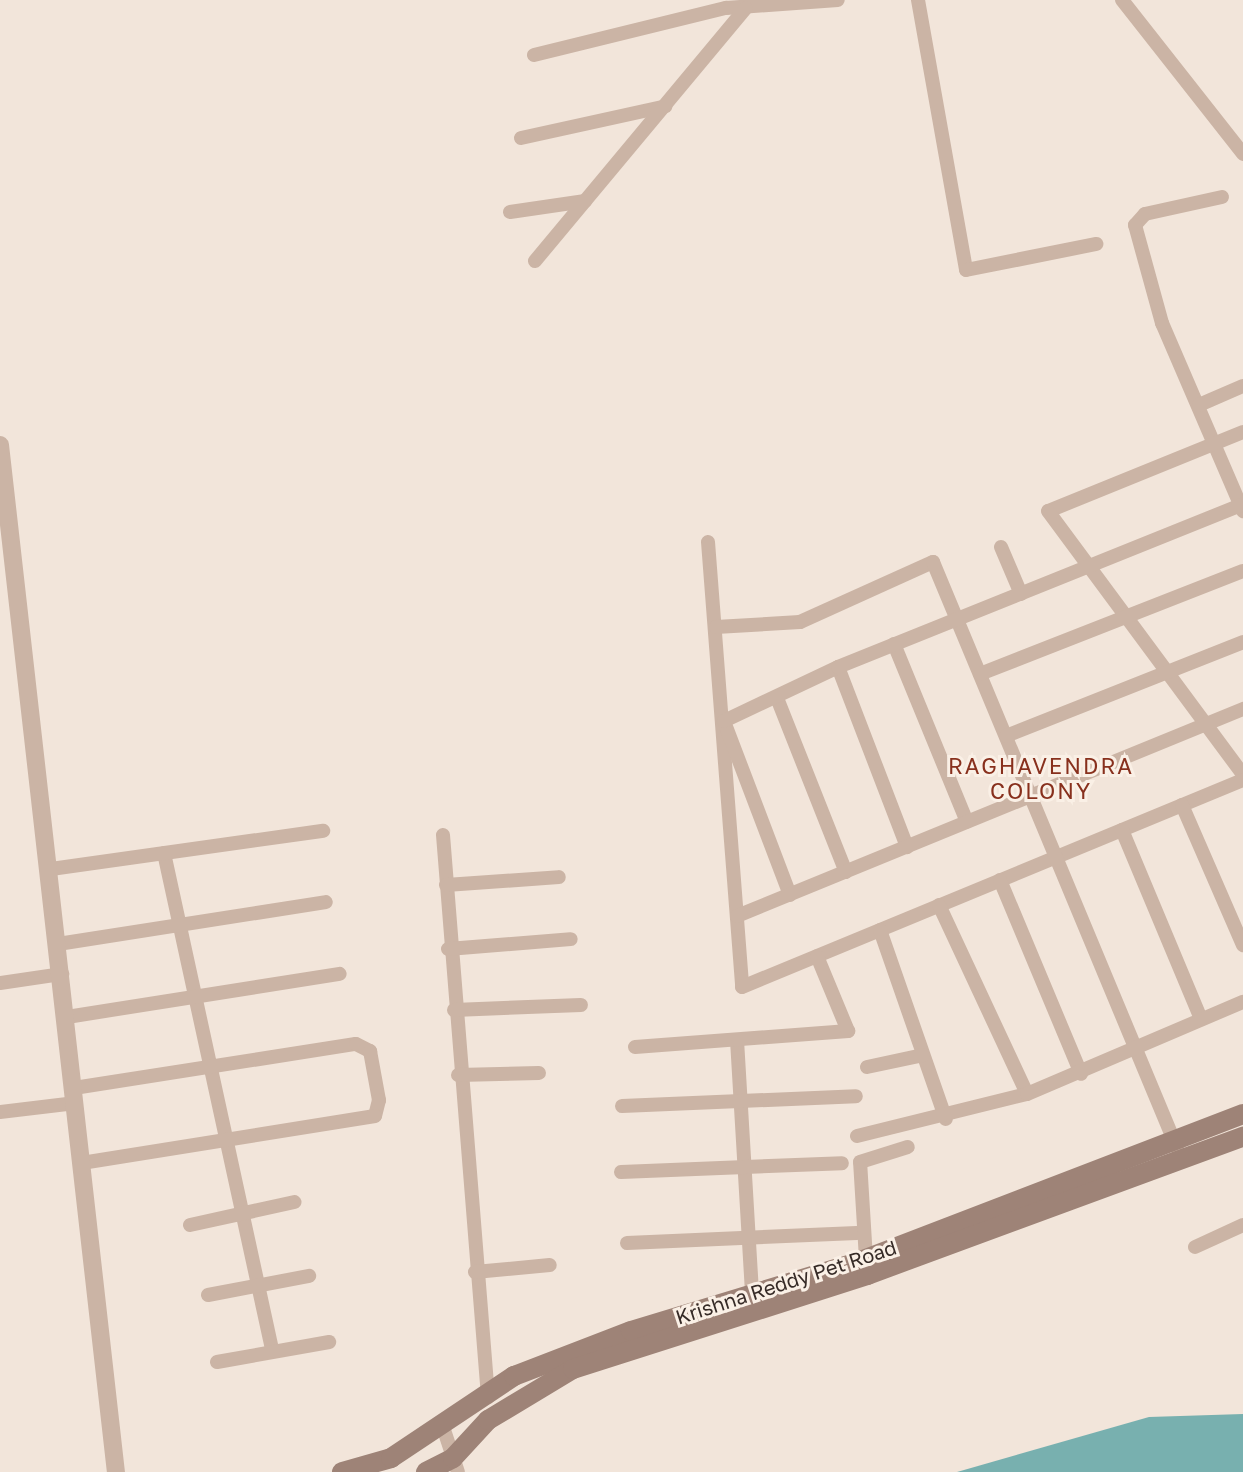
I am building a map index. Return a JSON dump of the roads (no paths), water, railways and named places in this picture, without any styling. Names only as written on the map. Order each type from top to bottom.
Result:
[{"type":"main road","name":"Krishna Reddy Pet Road","points":[[426,1472],[455,1465],[488,1420],[573,1369],[867,1275],[1179,1152],[1243,1114]]},
{"type":"main road","name":"Krishna Reddy Pet Road","points":[[342,1472],[386,1466],[514,1376],[1179,1152],[1243,1137]]},
{"type":"street","points":[[534,55],[763,4],[838,0]]},
{"type":"street","points":[[918,0],[966,270],[1096,244]]},
{"type":"street","points":[[1122,0],[1243,154]]},
{"type":"street","points":[[535,261],[746,8]]},
{"type":"street","points":[[521,138],[666,106]]},
{"type":"street","points":[[724,721],[838,667],[1242,506],[1219,441],[1162,323],[1135,225],[1145,214],[1222,197]]},
{"type":"street","points":[[510,212],[585,201]]},
{"type":"street","points":[[1199,405],[1243,386]]},
{"type":"street","points":[[708,542],[742,987],[1243,778],[1048,511],[1243,432]]},
{"type":"street","points":[[0,445],[51,869],[116,1472]]},
{"type":"street","points":[[1001,547],[1021,594]]},
{"type":"street","points":[[716,627],[800,622],[933,562],[1179,1152]]},
{"type":"street","points":[[980,674],[1243,571]]},
{"type":"street","points":[[1006,736],[1243,642]]},
{"type":"street","points":[[894,644],[967,822]]},
{"type":"street","points":[[838,667],[907,847]]},
{"type":"street","points":[[777,698],[846,872]]},
{"type":"street","points":[[737,916],[1243,709]]},
{"type":"street","points":[[724,721],[790,895]]},
{"type":"street","points":[[1182,805],[1243,945]]},
{"type":"street","points":[[1122,830],[1201,1019]]},
{"type":"street","points":[[51,869],[323,831]]},
{"type":"street","points":[[443,835],[458,1075],[488,1397]]},
{"type":"street","points":[[164,853],[272,1349]]},
{"type":"street","points":[[446,885],[559,877]]},
{"type":"street","points":[[1000,880],[1081,1074]]},
{"type":"street","points":[[58,944],[326,902]]},
{"type":"street","points":[[939,905],[1027,1094]]},
{"type":"street","points":[[880,930],[946,1119]]},
{"type":"street","points":[[448,949],[571,939]]},
{"type":"street","points":[[635,1047],[848,1031],[817,956]]},
{"type":"street","points":[[0,983],[62,974]]},
{"type":"street","points":[[67,1017],[194,1000],[340,974]]},
{"type":"street","points":[[857,1136],[946,1119],[1027,1094],[1081,1074],[1243,1002]]},
{"type":"street","points":[[454,1010],[581,1005]]},
{"type":"street","points":[[737,1040],[752,1294]]},
{"type":"street","points":[[0,1112],[209,1067],[356,1044],[372,1054],[375,1116],[226,1137],[82,1163]]},
{"type":"street","points":[[867,1067],[923,1055]]},
{"type":"street","points":[[458,1075],[539,1073]]},
{"type":"street","points":[[622,1106],[856,1096]]},
{"type":"street","points":[[866,1259],[860,1162],[908,1147]]},
{"type":"street","points":[[621,1172],[842,1163]]},
{"type":"street","points":[[190,1225],[295,1202]]},
{"type":"street","points":[[1195,1247],[1243,1225]]},
{"type":"street","points":[[627,1243],[857,1233]]},
{"type":"street","points":[[475,1272],[550,1265]]},
{"type":"street","points":[[208,1295],[309,1276]]},
{"type":"street","points":[[217,1362],[272,1349],[329,1342]]},
{"type":"street","points":[[443,1427],[455,1465]]},
{"type":"water","points":[[1243,1414],[1243,1472],[957,1472],[1149,1417]]},
{"type":"district","name":"RAGHAVENDRA COLONY","points":[[1041,778]]}]
